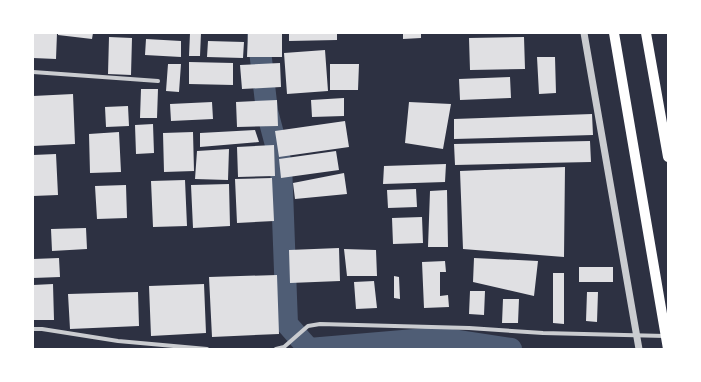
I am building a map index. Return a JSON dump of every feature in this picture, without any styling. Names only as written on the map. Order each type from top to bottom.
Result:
[{"type":"main road","points":[[614,33],[668,349]]},
{"type":"main road","points":[[646,33],[668,157]]},
{"type":"street","points":[[584,33],[639,349]]},
{"type":"street","points":[[33,72],[158,81]]},
{"type":"street","points":[[276,349],[284,347],[308,326],[320,324],[462,328],[543,333],[665,336]]},
{"type":"street","points":[[33,329],[42,329],[118,341],[208,349]]},
{"type":"building","points":[[33,33],[57,33],[56,59],[33,58]]},
{"type":"building","points":[[58,33],[93,33],[92,39],[58,35]]},
{"type":"building","points":[[190,33],[201,33],[200,56],[189,56]]},
{"type":"building","points":[[248,33],[282,33],[282,57],[247,57]]},
{"type":"building","points":[[289,33],[337,33],[337,40],[289,41]]},
{"type":"building","points":[[403,33],[421,33],[421,38],[403,39]]},
{"type":"building","points":[[109,37],[132,38],[131,75],[108,74]]},
{"type":"building","points":[[524,37],[525,69],[470,70],[469,38]]},
{"type":"building","points":[[146,39],[181,41],[181,57],[145,55]]},
{"type":"building","points":[[208,41],[244,42],[243,58],[207,57]]},
{"type":"building","points":[[325,50],[328,91],[287,94],[284,53]]},
{"type":"building","points":[[537,57],[555,57],[556,93],[539,94]]},
{"type":"building","points":[[189,62],[233,63],[233,85],[189,84]]},
{"type":"building","points":[[280,63],[281,87],[242,89],[240,65]]},
{"type":"building","points":[[168,64],[181,64],[179,92],[166,91]]},
{"type":"building","points":[[330,64],[359,64],[358,90],[330,90]]},
{"type":"building","points":[[510,77],[511,98],[460,100],[459,79]]},
{"type":"building","points":[[141,89],[158,89],[157,118],[140,118]]},
{"type":"building","points":[[73,94],[75,144],[33,146],[33,96]]},
{"type":"building","points":[[344,98],[344,116],[312,117],[311,100]]},
{"type":"building","points":[[277,100],[278,126],[237,127],[236,102]]},
{"type":"building","points":[[212,102],[213,119],[171,121],[170,104]]},
{"type":"building","points":[[409,102],[451,104],[443,149],[405,143]]},
{"type":"building","points":[[128,106],[129,126],[106,127],[105,107]]},
{"type":"building","points":[[592,114],[593,135],[454,139],[454,119]]},
{"type":"building","points":[[345,121],[349,147],[279,157],[275,131]]},
{"type":"building","points":[[153,124],[154,153],[136,154],[135,125]]},
{"type":"building","points":[[255,130],[259,142],[200,147],[200,133]]},
{"type":"building","points":[[119,132],[121,172],[90,173],[89,134]]},
{"type":"building","points":[[193,132],[194,171],[164,172],[163,133]]},
{"type":"building","points":[[590,141],[591,162],[455,165],[454,144]]},
{"type":"building","points":[[274,145],[275,176],[238,177],[237,147]]},
{"type":"building","points":[[229,149],[228,180],[195,179],[197,151]]},
{"type":"building","points":[[336,151],[339,170],[281,178],[279,159]]},
{"type":"building","points":[[56,154],[58,195],[33,196],[33,155]]},
{"type":"building","points":[[446,164],[445,182],[383,184],[384,166]]},
{"type":"building","points":[[565,167],[564,257],[463,249],[460,171]]},
{"type":"building","points":[[344,173],[347,194],[295,199],[293,183]]},
{"type":"building","points":[[272,178],[274,221],[237,223],[235,179]]},
{"type":"building","points":[[185,180],[187,226],[153,227],[151,181]]},
{"type":"building","points":[[229,184],[230,226],[193,228],[191,185]]},
{"type":"building","points":[[126,185],[127,218],[97,219],[95,186]]},
{"type":"building","points":[[416,189],[417,207],[388,208],[387,190]]},
{"type":"building","points":[[447,190],[448,247],[428,247],[430,191]]},
{"type":"building","points":[[422,217],[423,243],[393,244],[392,218]]},
{"type":"building","points":[[86,228],[87,249],[52,251],[51,229]]},
{"type":"building","points":[[339,248],[340,281],[290,283],[289,250]]},
{"type":"building","points":[[344,249],[376,250],[377,276],[347,276]]},
{"type":"building","points":[[59,258],[60,277],[33,278],[33,259]]},
{"type":"building","points":[[474,258],[538,261],[534,296],[473,282]]},
{"type":"building","points":[[445,261],[446,272],[440,272],[440,296],[448,295],[449,307],[424,308],[422,262]]},
{"type":"building","points":[[579,267],[613,267],[613,282],[579,282]]},
{"type":"building","points":[[553,273],[564,273],[564,324],[553,323]]},
{"type":"building","points":[[277,275],[279,334],[212,337],[209,277]]},
{"type":"building","points":[[394,276],[399,277],[400,299],[394,298]]},
{"type":"building","points":[[374,281],[377,308],[356,309],[354,282]]},
{"type":"building","points":[[53,284],[54,320],[33,320],[33,285]]},
{"type":"building","points":[[204,284],[206,333],[151,336],[149,286]]},
{"type":"building","points":[[470,291],[485,291],[484,315],[469,314]]},
{"type":"building","points":[[138,292],[139,326],[70,329],[68,294]]},
{"type":"building","points":[[587,292],[598,292],[597,322],[586,321]]},
{"type":"building","points":[[503,299],[519,299],[518,323],[502,323]]},
{"type":"waterway","points":[[258,33],[267,111],[281,164],[287,324],[309,349],[438,338],[511,349]]}]
